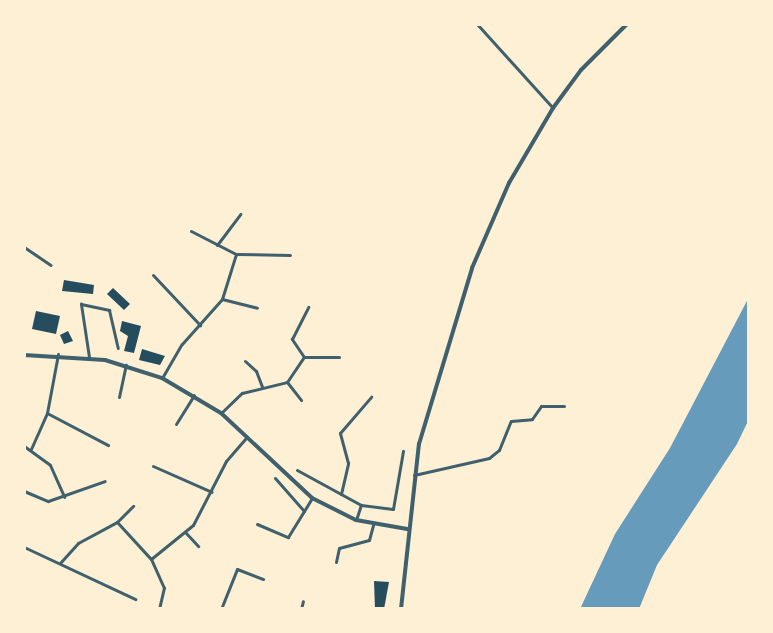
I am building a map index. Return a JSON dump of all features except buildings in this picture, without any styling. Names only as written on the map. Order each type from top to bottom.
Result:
[{"type":"street","points":[[477,24],[553,108]]},
{"type":"street","points":[[401,609],[414,475],[472,268],[509,183],[553,108],[581,70],[627,24]]},
{"type":"street","points":[[217,245],[240,214]]},
{"type":"street","points":[[191,231],[236,254],[290,255]]},
{"type":"street","points":[[24,247],[51,265]]},
{"type":"street","points":[[162,378],[222,299],[236,254]]},
{"type":"street","points":[[153,275],[200,326]]},
{"type":"street","points":[[222,299],[257,308]]},
{"type":"street","points":[[89,357],[81,304],[109,310],[118,348]]},
{"type":"street","points":[[304,357],[292,339],[308,307]]},
{"type":"street","points":[[24,355],[58,354],[89,357],[126,365],[162,378],[221,413],[312,498],[356,520],[373,525],[407,529]]},
{"type":"street","points":[[31,449],[46,413],[58,354]]},
{"type":"street","points":[[304,357],[339,357]]},
{"type":"street","points":[[221,413],[236,397],[262,387],[287,382],[304,357]]},
{"type":"street","points":[[245,361],[256,371],[262,387]]},
{"type":"street","points":[[118,397],[126,365]]},
{"type":"street","points":[[287,382],[301,400]]},
{"type":"street","points":[[176,424],[194,395]]},
{"type":"street","points":[[341,494],[348,463],[340,433],[371,397]]},
{"type":"street","points":[[414,475],[489,458],[499,450],[511,421],[532,419],[542,406],[564,406]]},
{"type":"street","points":[[46,413],[108,445]]},
{"type":"street","points":[[151,559],[186,533],[212,492],[226,461],[247,437]]},
{"type":"street","points":[[24,446],[50,465],[64,497]]},
{"type":"street","points":[[297,470],[362,505],[393,509],[404,451]]},
{"type":"street","points":[[153,466],[212,492]]},
{"type":"street","points":[[274,478],[304,511]]},
{"type":"street","points":[[24,491],[43,501],[64,497],[105,481]]},
{"type":"street","points":[[257,524],[288,537],[312,498]]},
{"type":"street","points":[[356,520],[362,505]]},
{"type":"street","points":[[60,563],[78,543],[117,522],[133,506]]},
{"type":"street","points":[[117,522],[151,559],[164,588],[159,609]]},
{"type":"street","points":[[336,562],[339,548],[369,540],[373,525]]},
{"type":"street","points":[[186,533],[198,546]]},
{"type":"street","points":[[24,547],[135,599]]},
{"type":"street","points":[[221,609],[237,569],[263,579]]},
{"type":"street","points":[[301,609],[303,601]]},
{"type":"water","points":[[749,297],[749,419],[737,444],[657,565],[639,609],[580,609],[615,534],[670,448]]}]
